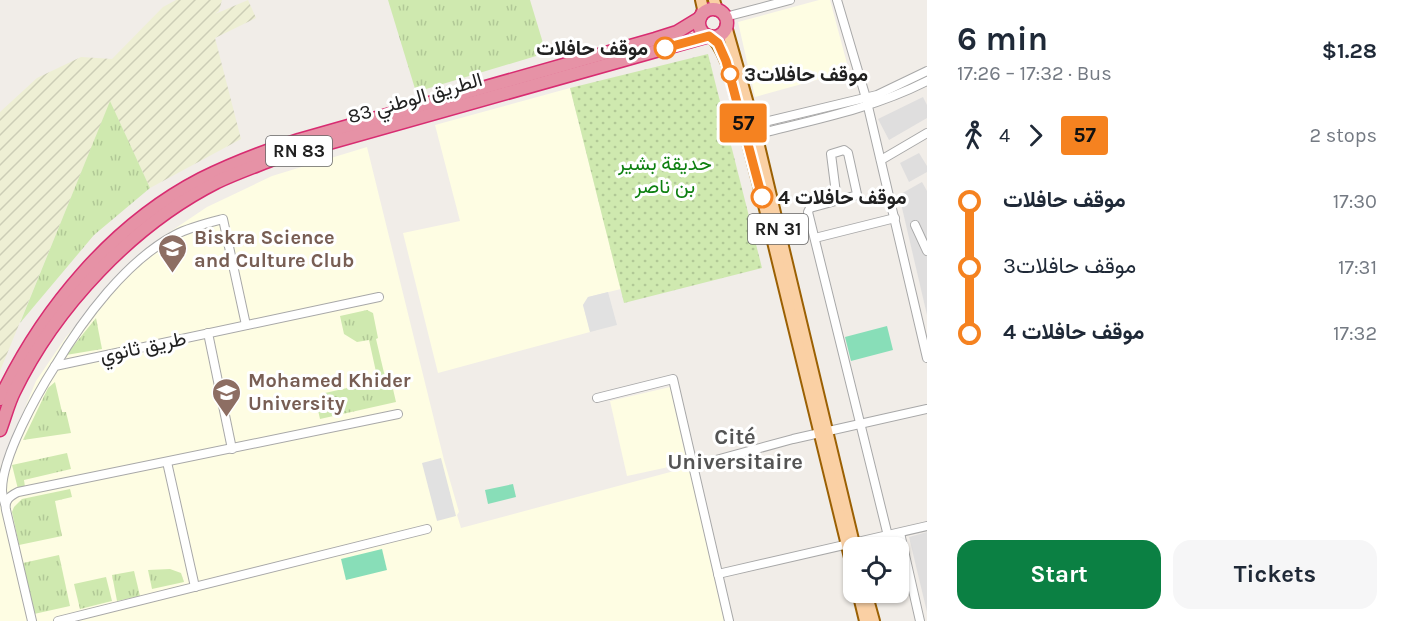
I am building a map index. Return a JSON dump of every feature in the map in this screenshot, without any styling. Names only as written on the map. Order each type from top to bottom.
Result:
[{"type":"highway","points":[[708,10],[721,13],[722,34],[710,36],[702,31],[701,17],[708,10]]},
{"type":"highway","name":"الطريق الوطني 83","points":[[0,399],[29,345],[52,311],[83,274],[152,210],[199,180],[250,157],[299,140],[676,32],[701,17]]},
{"type":"highway","points":[[626,33],[629,46]]},
{"type":"highway","name":"الطريق الوطني 83","points":[[0,430],[14,392],[48,333],[93,278],[135,237],[179,204],[217,182],[286,155],[710,36]]},
{"type":"main road","points":[[701,0],[701,17]]},
{"type":"main road","name":"RN 31","points":[[721,13],[732,40],[750,131],[850,537]]},
{"type":"main road","points":[[710,36],[724,54],[750,131],[781,277],[823,432]]},
{"type":"main road","points":[[861,603],[865,621]]},
{"type":"main road","points":[[869,603],[874,621]]},
{"type":"street","points":[[721,13],[790,0]]},
{"type":"street","points":[[837,0],[867,102],[924,327],[927,358]]},
{"type":"street","points":[[867,102],[927,71]]},
{"type":"street","points":[[750,131],[891,98],[927,81]]},
{"type":"street","points":[[881,160],[927,133]]},
{"type":"street","points":[[837,201],[831,154],[844,150],[848,153],[856,194],[854,196],[808,210],[888,536]]},
{"type":"street","points":[[814,238],[895,218]]},
{"type":"street","points":[[32,621],[2,490],[6,469],[35,398],[83,323],[105,296],[147,253],[175,235],[193,227],[224,219],[246,325]]},
{"type":"street","points":[[915,225],[924,237],[927,251]]},
{"type":"street","name":"طريق ثانوي","points":[[55,366],[379,297]]},
{"type":"street","points":[[208,333],[232,448]]},
{"type":"street","points":[[597,398],[674,380],[729,621]]},
{"type":"street","points":[[694,466],[823,432],[927,409]]},
{"type":"street","points":[[5,505],[9,497],[18,492],[398,414]]},
{"type":"street","points":[[167,462],[195,587]]},
{"type":"street","points":[[884,537],[927,526]]},
{"type":"street","points":[[58,621],[427,529]]},
{"type":"street","points":[[900,533],[920,621]]},
{"type":"street","points":[[718,574],[843,547]]},
{"type":"shaded area","points":[[176,0],[222,0],[219,11],[215,14],[248,0],[256,18],[215,38],[241,139],[150,188],[110,102],[0,371],[0,112],[37,78],[81,57],[112,59],[163,7]]},
{"type":"shaded area","points":[[819,0],[830,0],[849,71],[755,97],[738,22]]},
{"type":"shaded area","points":[[570,88],[621,289],[588,297],[583,305],[590,332],[438,373],[403,233],[460,221],[435,125]]},
{"type":"shaded area","points":[[923,97],[927,105],[927,118],[889,140],[878,119]]},
{"type":"shaded area","name":"Mohamed Khider University","points":[[367,147],[444,460],[459,512],[457,515],[461,528],[689,467],[724,621],[0,621],[0,468],[36,381],[66,337],[110,285],[155,242],[207,207],[272,176]]},
{"type":"shaded area","points":[[919,153],[927,166],[927,172],[909,182],[900,163]]},
{"type":"shaded area","points":[[922,182],[927,191],[927,315],[899,195]]},
{"type":"shaded area","points":[[608,292],[617,325],[590,332],[583,305],[588,297]]},
{"type":"shaded area","points":[[670,387],[687,463],[627,476],[610,401]]},
{"type":"shaded area","points":[[441,458],[456,516],[437,521],[422,463]]},
{"type":"shaded area","points":[[927,532],[927,612],[909,537]]},
{"type":"green space","points":[[388,0],[530,0],[546,53],[416,92]]},
{"type":"green space","name":"حديقة بشير بن ناصر","points":[[708,54],[762,268],[624,303],[570,88]]},
{"type":"green space","points":[[110,101],[150,188],[94,235],[20,323]]},
{"type":"green space","points":[[367,310],[373,313],[378,338],[376,339],[385,377],[390,376],[396,402],[320,419],[317,406],[325,393],[378,381],[369,340],[357,342],[344,334],[340,316]]},
{"type":"green space","points":[[96,318],[102,349],[66,355]]},
{"type":"green space","points":[[887,326],[893,350],[851,361],[845,337]]},
{"type":"green space","points":[[55,382],[62,412],[66,412],[71,433],[23,440],[48,388]]},
{"type":"green space","points":[[67,453],[71,469],[24,480],[25,487],[18,489],[12,465]]},
{"type":"green space","points":[[513,484],[516,497],[488,504],[485,490]]},
{"type":"green space","points":[[70,489],[72,497],[55,501],[62,536],[19,545],[12,512],[14,507],[22,499]]},
{"type":"green space","points":[[382,549],[387,570],[346,580],[341,559]]},
{"type":"green space","points":[[59,555],[70,606],[34,614],[23,563]]},
{"type":"green space","points":[[170,569],[181,573],[184,582],[152,589],[148,570]]},
{"type":"green space","points":[[134,571],[140,596],[117,601],[112,575]]},
{"type":"green space","points":[[106,577],[112,601],[80,609],[74,584]]},
{"type":"bus line","name":"57","points":[[665,48],[709,36],[718,43],[724,54],[762,197]]},
{"type":"place","name":"موقف حافلات","points":[[665,48]]},
{"type":"place","name":"موقف حافلات3","points":[[730,74]]},
{"type":"place","name":"موقف حافلات 4","points":[[762,197]]},
{"type":"place","name":"Biskra Science and Culture Club","points":[[173,274]]},
{"type":"place","name":"Mohamed Khider University","points":[[227,418]]},
{"type":"district","name":"Cité Universitaire","points":[[735,450]]}]
